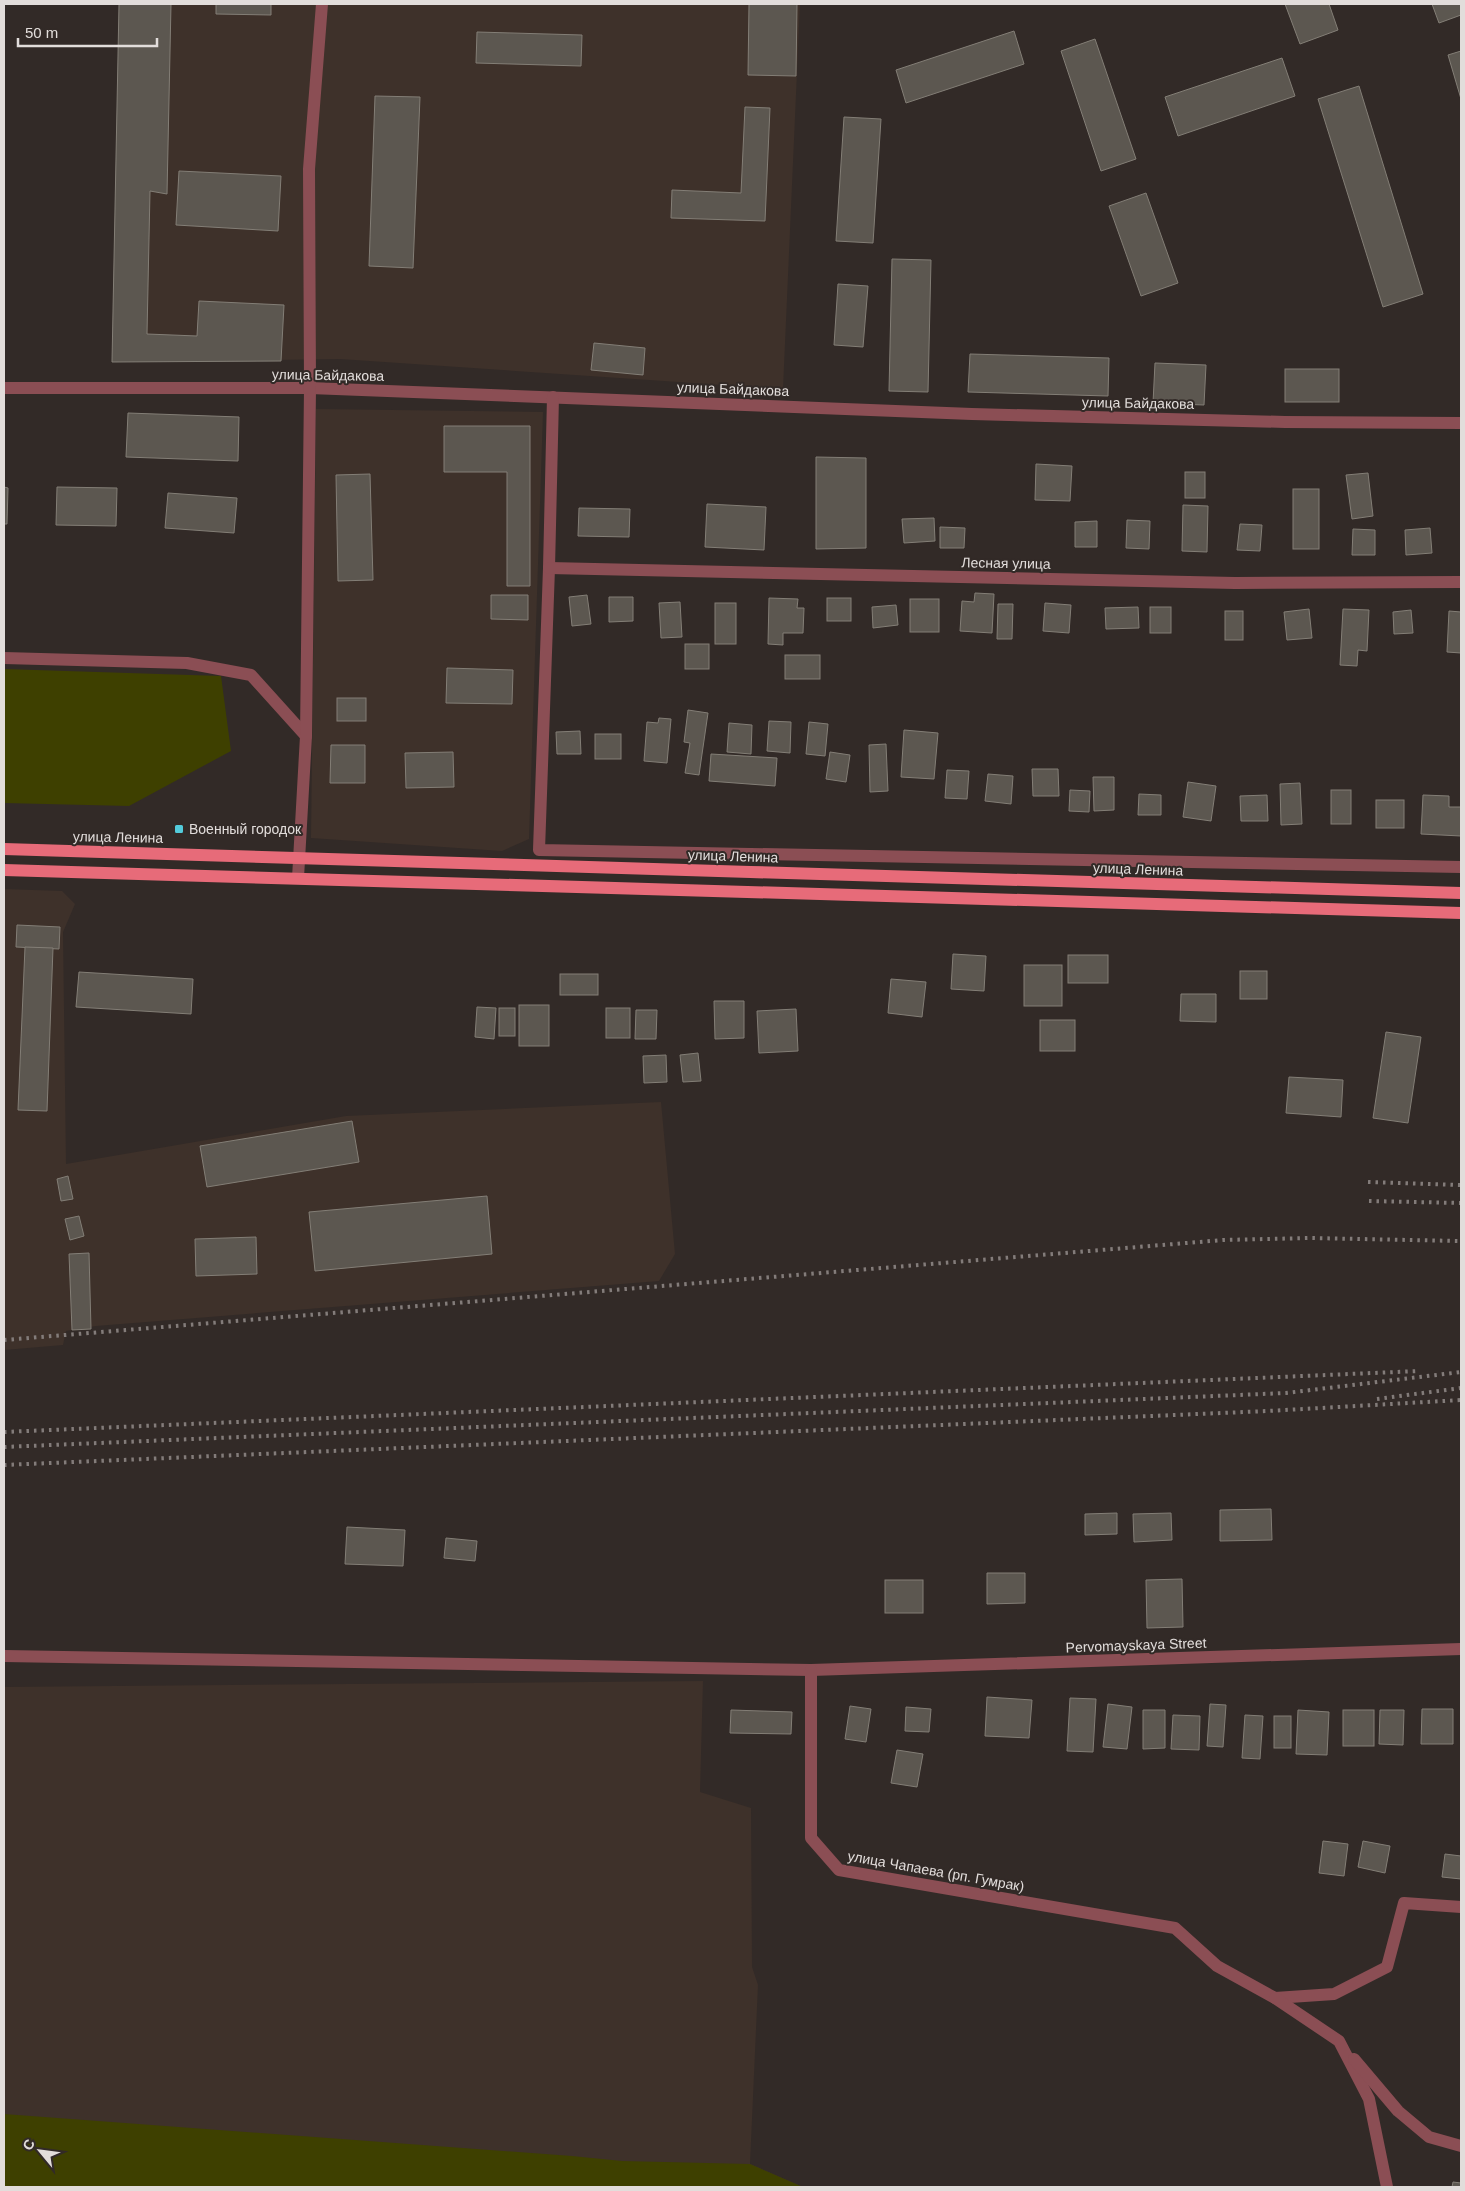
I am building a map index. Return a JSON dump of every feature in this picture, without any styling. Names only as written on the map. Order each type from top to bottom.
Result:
[{"type":"main road","name":"улица Ленина","points":[[4,849],[299,856],[1139,885],[1461,893]]},
{"type":"main road","points":[[4,870],[1461,912]]},
{"type":"street","points":[[298,878],[306,736],[310,388],[309,169],[322,4]]},
{"type":"street","name":"улица Байдакова","points":[[4,388],[310,388],[991,414],[1285,422],[1461,423]]},
{"type":"street","points":[[550,568],[553,398]]},
{"type":"street","name":"Лесная улица","points":[[550,568],[1235,583],[1461,582]]},
{"type":"street","name":"улица Ленина","points":[[550,568],[539,850],[1461,867]]},
{"type":"street","points":[[4,658],[187,663],[251,675],[306,736]]},
{"type":"street","name":"Pervomayskaya Street","points":[[4,1656],[812,1670],[1461,1649]]},
{"type":"street","name":"улица Чапаева (рп. Гумрак)","points":[[812,1670],[812,1838],[839,1870],[1175,1928],[1217,1966],[1275,1998]]},
{"type":"street","points":[[1275,1998],[1334,1994],[1387,1967],[1404,1903],[1461,1907]]},
{"type":"street","points":[[1275,1998],[1339,2041],[1398,2111],[1429,2138],[1461,2146]]},
{"type":"street","points":[[1339,2041],[1369,2099],[1387,2187]]},
{"type":"shaded area","points":[[119,4],[800,4],[783,389],[340,359],[112,362]]},
{"type":"shaded area","points":[[316,409],[543,412],[529,839],[502,851],[311,838]]},
{"type":"shaded area","points":[[4,669],[221,676],[231,751],[129,806],[4,803]]},
{"type":"shaded area","points":[[4,889],[62,891],[75,904],[63,932],[66,1164],[346,1116],[661,1102],[675,1254],[659,1281],[96,1326],[66,1331],[63,1345],[4,1350]]},
{"type":"shaded area","points":[[703,1681],[700,1792],[751,1808],[752,1967],[758,1985],[750,2164],[803,2187],[4,2187],[4,1687]]},
{"type":"shaded area","points":[[4,2114],[622,2161],[750,2164],[803,2187],[4,2187]]},
{"type":"building","points":[[119,4],[171,4],[167,194],[150,191],[147,334],[197,336],[199,301],[284,305],[281,361],[112,362]]},
{"type":"building","points":[[216,4],[271,4],[271,15],[216,14]]},
{"type":"building","points":[[749,4],[797,4],[796,76],[748,75]]},
{"type":"building","points":[[1285,4],[1329,4],[1338,30],[1300,44]]},
{"type":"building","points":[[1432,4],[1461,4],[1461,15],[1439,23]]},
{"type":"building","points":[[1014,31],[1024,64],[906,103],[896,70]]},
{"type":"building","points":[[477,32],[582,35],[581,66],[476,63]]},
{"type":"building","points":[[1095,39],[1136,159],[1101,171],[1061,51]]},
{"type":"building","points":[[1461,51],[1461,99],[1448,55]]},
{"type":"building","points":[[1282,58],[1295,96],[1178,136],[1165,97]]},
{"type":"building","points":[[1359,86],[1423,294],[1383,307],[1318,99]]},
{"type":"building","points":[[375,96],[420,97],[413,268],[369,266]]},
{"type":"building","points":[[745,107],[770,108],[765,221],[671,218],[672,190],[741,193]]},
{"type":"building","points":[[844,117],[881,119],[873,243],[836,241]]},
{"type":"building","points":[[179,171],[281,176],[278,231],[176,225]]},
{"type":"building","points":[[1146,193],[1178,283],[1141,296],[1109,206]]},
{"type":"building","points":[[892,259],[931,260],[928,392],[889,391]]},
{"type":"building","points":[[838,284],[868,286],[863,347],[834,345]]},
{"type":"building","points":[[594,343],[645,348],[643,375],[591,370]]},
{"type":"building","points":[[970,354],[1109,358],[1108,396],[968,392]]},
{"type":"building","points":[[1155,363],[1206,365],[1204,405],[1153,403]]},
{"type":"building","points":[[1285,369],[1339,369],[1339,402],[1285,402]]},
{"type":"building","points":[[128,413],[239,417],[238,461],[126,457]]},
{"type":"building","points":[[444,426],[530,426],[530,586],[507,586],[507,472],[444,472]]},
{"type":"building","points":[[816,457],[866,458],[866,548],[816,549]]},
{"type":"building","points":[[1036,464],[1072,466],[1070,501],[1035,500]]},
{"type":"building","points":[[1185,472],[1205,472],[1205,498],[1185,498]]},
{"type":"building","points":[[1368,473],[1373,516],[1352,519],[1346,475]]},
{"type":"building","points":[[370,474],[373,580],[338,581],[336,475]]},
{"type":"building","points":[[4,487],[8,488],[7,524],[4,524]]},
{"type":"building","points":[[57,487],[117,488],[116,526],[56,525]]},
{"type":"building","points":[[1293,489],[1319,489],[1319,549],[1293,549]]},
{"type":"building","points":[[168,493],[237,498],[234,533],[165,528]]},
{"type":"building","points":[[707,504],[766,507],[764,550],[705,547]]},
{"type":"building","points":[[1183,505],[1208,506],[1207,552],[1182,551]]},
{"type":"building","points":[[579,508],[630,509],[629,537],[578,536]]},
{"type":"building","points":[[934,518],[935,541],[904,543],[902,519]]},
{"type":"building","points":[[1127,520],[1150,521],[1149,549],[1126,548]]},
{"type":"building","points":[[1097,521],[1097,547],[1075,547],[1075,522]]},
{"type":"building","points":[[1240,524],[1262,525],[1260,551],[1237,550]]},
{"type":"building","points":[[940,527],[965,528],[964,548],[940,548]]},
{"type":"building","points":[[1430,528],[1432,553],[1406,555],[1405,530]]},
{"type":"building","points":[[1353,529],[1375,530],[1375,555],[1352,555]]},
{"type":"building","points":[[975,593],[994,594],[992,633],[960,631],[962,601],[974,602]]},
{"type":"building","points":[[491,595],[528,595],[528,620],[491,619]]},
{"type":"building","points":[[587,595],[591,624],[572,626],[569,597]]},
{"type":"building","points":[[609,597],[633,597],[633,621],[609,622]]},
{"type":"building","points":[[769,598],[798,599],[797,608],[804,608],[803,633],[783,633],[783,645],[768,644]]},
{"type":"building","points":[[827,598],[851,598],[851,621],[827,621]]},
{"type":"building","points":[[910,599],[939,599],[939,632],[910,632]]},
{"type":"building","points":[[680,602],[682,637],[661,638],[659,603]]},
{"type":"building","points":[[715,603],[736,603],[736,644],[715,644]]},
{"type":"building","points":[[1045,603],[1071,605],[1069,633],[1043,631]]},
{"type":"building","points":[[998,604],[1013,604],[1012,639],[997,639]]},
{"type":"building","points":[[896,605],[898,625],[873,628],[872,607]]},
{"type":"building","points":[[1138,607],[1139,628],[1106,629],[1105,608]]},
{"type":"building","points":[[1150,607],[1171,607],[1171,633],[1150,633]]},
{"type":"building","points":[[1309,609],[1312,638],[1287,640],[1284,612]]},
{"type":"building","points":[[1343,609],[1369,610],[1367,651],[1358,650],[1357,666],[1340,665]]},
{"type":"building","points":[[1411,610],[1413,633],[1394,634],[1393,612]]},
{"type":"building","points":[[1225,611],[1243,611],[1243,640],[1225,640]]},
{"type":"building","points":[[1449,611],[1461,612],[1461,653],[1447,652]]},
{"type":"building","points":[[685,644],[709,644],[709,669],[685,669]]},
{"type":"building","points":[[785,655],[820,655],[820,679],[785,679]]},
{"type":"building","points":[[447,668],[513,670],[512,704],[446,703]]},
{"type":"building","points":[[337,698],[366,698],[366,721],[337,721]]},
{"type":"building","points":[[688,710],[708,713],[699,775],[685,773],[690,743],[684,742]]},
{"type":"building","points":[[659,718],[671,719],[667,763],[644,761],[647,722],[658,723]]},
{"type":"building","points":[[769,721],[791,722],[790,753],[767,751]]},
{"type":"building","points":[[809,722],[828,724],[825,756],[806,754]]},
{"type":"building","points":[[729,723],[752,725],[751,754],[727,752]]},
{"type":"building","points":[[904,730],[938,733],[934,779],[901,777]]},
{"type":"building","points":[[580,731],[581,754],[557,754],[556,732]]},
{"type":"building","points":[[595,734],[621,734],[621,759],[595,759]]},
{"type":"building","points":[[886,744],[888,791],[870,792],[869,745]]},
{"type":"building","points":[[331,745],[365,745],[365,783],[330,783]]},
{"type":"building","points":[[453,752],[454,787],[406,788],[405,753]]},
{"type":"building","points":[[830,752],[850,755],[846,782],[826,779]]},
{"type":"building","points":[[711,754],[777,758],[775,786],[709,781]]},
{"type":"building","points":[[1032,769],[1058,769],[1059,796],[1033,796]]},
{"type":"building","points":[[947,770],[969,771],[967,799],[945,798]]},
{"type":"building","points":[[988,774],[1013,776],[1011,804],[985,801]]},
{"type":"building","points":[[1093,777],[1114,777],[1114,810],[1094,811]]},
{"type":"building","points":[[1188,782],[1216,786],[1211,821],[1183,817]]},
{"type":"building","points":[[1300,783],[1302,824],[1281,825],[1280,784]]},
{"type":"building","points":[[1070,790],[1090,791],[1089,812],[1069,811]]},
{"type":"building","points":[[1331,790],[1351,790],[1351,824],[1331,824]]},
{"type":"building","points":[[1139,794],[1161,795],[1161,815],[1138,815]]},
{"type":"building","points":[[1267,795],[1268,821],[1241,821],[1240,796]]},
{"type":"building","points":[[1423,795],[1449,796],[1449,807],[1461,807],[1461,836],[1421,834]]},
{"type":"building","points":[[1376,800],[1404,800],[1404,828],[1376,828]]},
{"type":"building","points":[[17,925],[60,927],[59,949],[16,947]]},
{"type":"building","points":[[25,947],[53,948],[47,1111],[18,1110]]},
{"type":"building","points":[[953,954],[986,956],[984,991],[951,989]]},
{"type":"building","points":[[1068,955],[1108,955],[1108,983],[1068,983]]},
{"type":"building","points":[[1024,965],[1062,965],[1062,1006],[1024,1006]]},
{"type":"building","points":[[1240,971],[1267,971],[1267,999],[1240,999]]},
{"type":"building","points":[[79,972],[193,979],[191,1014],[76,1007]]},
{"type":"building","points":[[560,974],[598,974],[598,995],[560,995]]},
{"type":"building","points":[[891,979],[926,982],[922,1017],[888,1013]]},
{"type":"building","points":[[1181,994],[1216,994],[1216,1022],[1180,1021]]},
{"type":"building","points":[[714,1001],[744,1001],[744,1038],[715,1039]]},
{"type":"building","points":[[519,1005],[549,1005],[549,1046],[519,1046]]},
{"type":"building","points":[[477,1007],[496,1008],[494,1039],[475,1037]]},
{"type":"building","points":[[499,1008],[515,1008],[515,1036],[499,1036]]},
{"type":"building","points":[[606,1008],[630,1008],[630,1038],[606,1038]]},
{"type":"building","points":[[796,1009],[798,1051],[759,1053],[757,1011]]},
{"type":"building","points":[[636,1010],[657,1010],[656,1039],[635,1039]]},
{"type":"building","points":[[1040,1020],[1075,1020],[1075,1051],[1040,1051]]},
{"type":"building","points":[[1386,1032],[1421,1037],[1408,1123],[1373,1118]]},
{"type":"building","points":[[698,1053],[701,1081],[683,1082],[680,1055]]},
{"type":"building","points":[[666,1055],[667,1082],[644,1083],[643,1056]]},
{"type":"building","points":[[1289,1077],[1343,1080],[1341,1117],[1286,1113]]},
{"type":"building","points":[[352,1121],[359,1162],[207,1187],[200,1146]]},
{"type":"building","points":[[68,1176],[73,1199],[61,1201],[57,1179]]},
{"type":"building","points":[[487,1196],[492,1254],[315,1271],[309,1212]]},
{"type":"building","points":[[79,1216],[84,1236],[70,1240],[65,1219]]},
{"type":"building","points":[[256,1237],[257,1274],[196,1276],[195,1239]]},
{"type":"building","points":[[89,1253],[91,1329],[72,1330],[69,1254]]},
{"type":"building","points":[[1271,1509],[1272,1540],[1220,1541],[1220,1510]]},
{"type":"building","points":[[1117,1513],[1117,1534],[1085,1535],[1085,1514]]},
{"type":"building","points":[[1171,1513],[1172,1540],[1134,1542],[1133,1514]]},
{"type":"building","points":[[347,1527],[405,1530],[403,1566],[345,1564]]},
{"type":"building","points":[[446,1538],[477,1541],[475,1561],[444,1558]]},
{"type":"building","points":[[987,1573],[1025,1573],[1025,1603],[987,1604]]},
{"type":"building","points":[[1182,1579],[1183,1627],[1147,1628],[1146,1580]]},
{"type":"building","points":[[885,1580],[923,1580],[923,1613],[885,1613]]},
{"type":"building","points":[[987,1697],[1032,1700],[1029,1738],[985,1736]]},
{"type":"building","points":[[1070,1698],[1096,1699],[1093,1752],[1067,1751]]},
{"type":"building","points":[[1108,1704],[1132,1707],[1127,1749],[1103,1747]]},
{"type":"building","points":[[1210,1704],[1226,1705],[1223,1747],[1207,1746]]},
{"type":"building","points":[[850,1706],[871,1709],[866,1742],[845,1739]]},
{"type":"building","points":[[906,1707],[931,1709],[929,1732],[905,1731]]},
{"type":"building","points":[[1422,1709],[1453,1709],[1453,1744],[1421,1744]]},
{"type":"building","points":[[731,1710],[792,1712],[791,1734],[730,1733]]},
{"type":"building","points":[[1143,1710],[1165,1710],[1165,1748],[1143,1749]]},
{"type":"building","points":[[1298,1710],[1329,1712],[1327,1755],[1296,1754]]},
{"type":"building","points":[[1343,1710],[1374,1710],[1374,1746],[1343,1746]]},
{"type":"building","points":[[1380,1710],[1404,1710],[1403,1745],[1379,1744]]},
{"type":"building","points":[[1173,1715],[1200,1716],[1199,1750],[1171,1749]]},
{"type":"building","points":[[1245,1715],[1263,1716],[1260,1759],[1242,1758]]},
{"type":"building","points":[[1274,1716],[1291,1716],[1291,1748],[1274,1748]]},
{"type":"building","points":[[897,1750],[923,1754],[917,1787],[891,1783]]},
{"type":"building","points":[[1323,1841],[1348,1844],[1344,1876],[1319,1873]]},
{"type":"building","points":[[1363,1841],[1390,1846],[1385,1873],[1358,1867]]},
{"type":"building","points":[[1445,1854],[1461,1856],[1461,1879],[1442,1877]]},
{"type":"building","points":[[1453,2182],[1461,2183],[1461,2187],[1452,2187]]},
{"type":"railway","points":[[1368,1182],[1461,1185]]},
{"type":"railway","points":[[1369,1201],[1461,1203]]},
{"type":"railway","points":[[4,1340],[1223,1240],[1310,1238],[1461,1241]]},
{"type":"railway","points":[[4,1432],[1419,1371]]},
{"type":"railway","points":[[4,1447],[1286,1393],[1461,1372]]},
{"type":"railway","points":[[1377,1399],[1461,1388]]},
{"type":"railway","points":[[4,1465],[1268,1411],[1461,1400]]},
{"type":"place","name":"Военный городок","points":[[179,829]]}]
